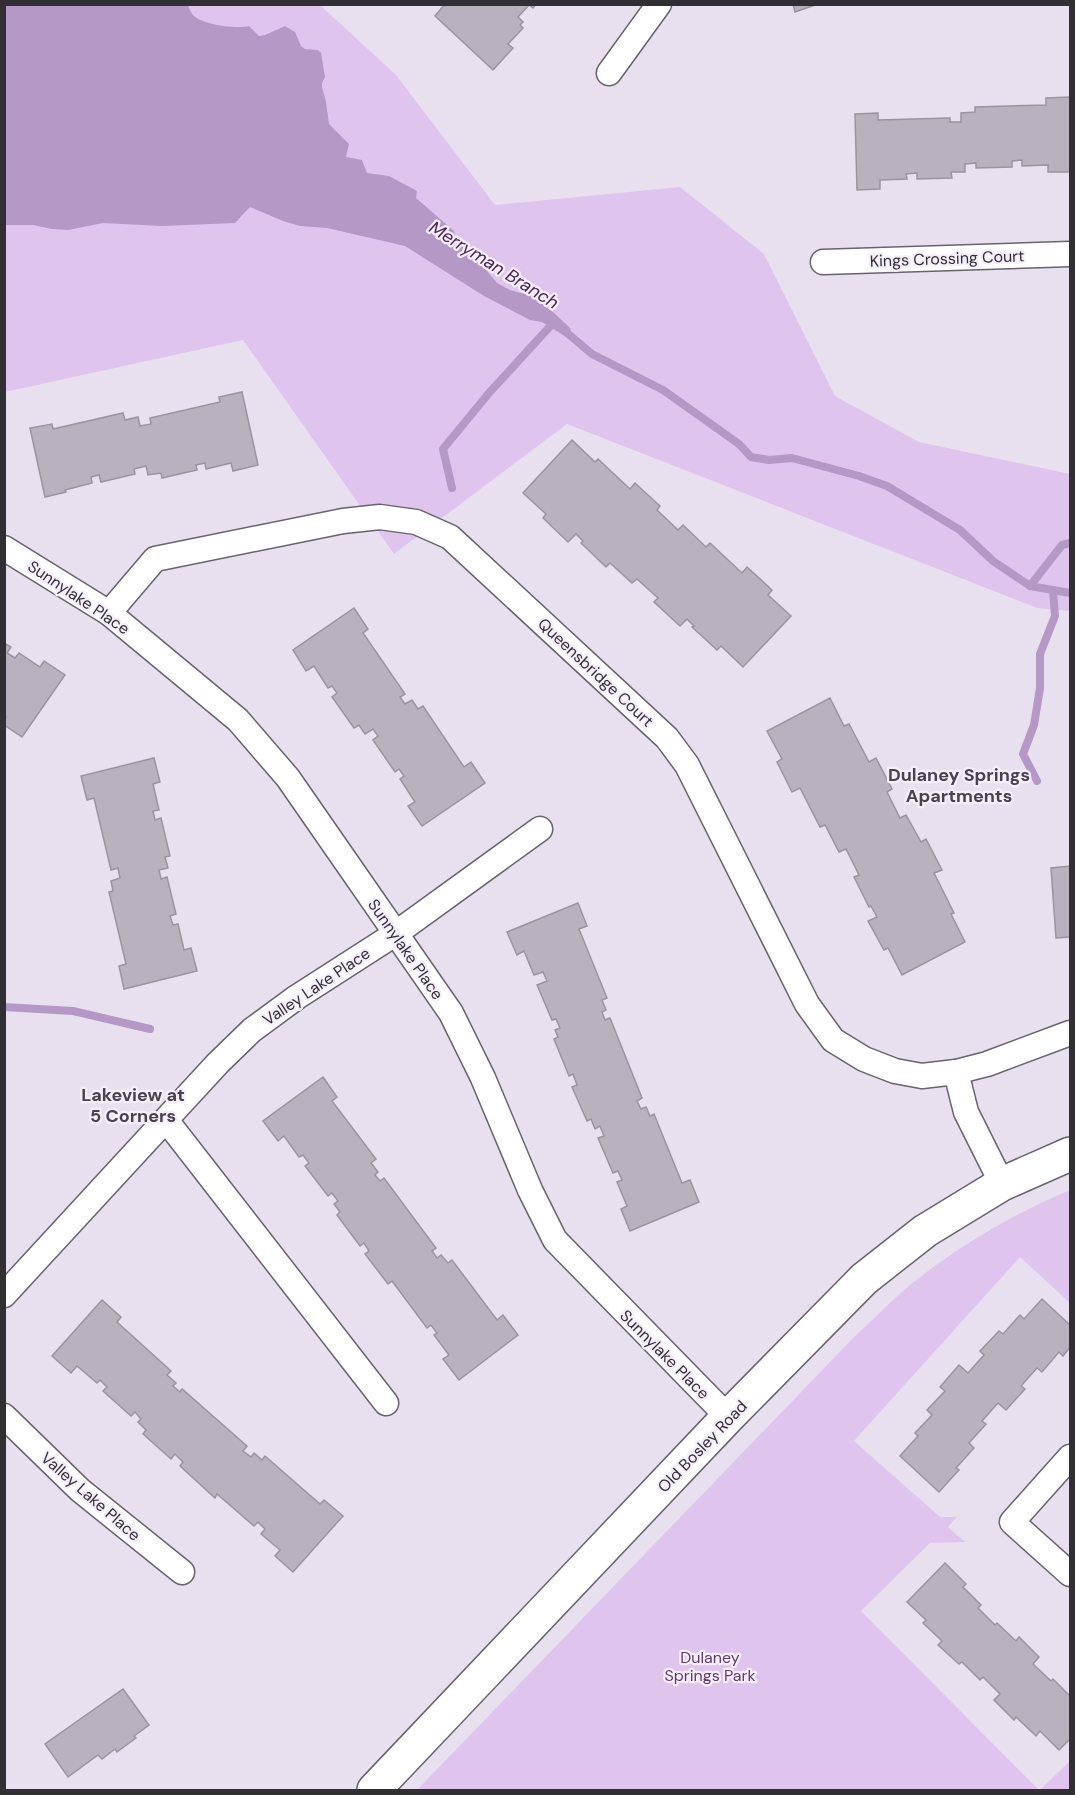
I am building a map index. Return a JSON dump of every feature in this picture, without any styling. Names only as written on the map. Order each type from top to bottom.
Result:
[{"type":"street","points":[[609,73],[659,4]]},
{"type":"street","name":"Kings Crossing Court","points":[[822,262],[1071,254]]},
{"type":"street","name":"Queensbridge Court","points":[[109,614],[155,559],[343,521],[380,517],[416,522],[450,537],[667,738],[687,765],[807,1004],[833,1040],[864,1059],[895,1071],[922,1076],[956,1072],[987,1064],[1071,1033]]},
{"type":"street","name":"Sunnylake Place","points":[[4,548],[109,614],[238,720],[288,778],[451,1013],[483,1078],[530,1190],[555,1240],[728,1418]]},
{"type":"street","name":"Valley Lake Place","points":[[4,1295],[252,1030],[297,997],[395,934],[540,829]]},
{"type":"street","points":[[956,1072],[966,1112],[1002,1184]]},
{"type":"street","points":[[166,1120],[386,1403]]},
{"type":"street","name":"Old Bosley Road","points":[[375,1791],[728,1418],[864,1279],[926,1231],[1002,1184],[1071,1154]]},
{"type":"street","name":"Valley Lake Place","points":[[4,1416],[80,1490],[182,1572]]},
{"type":"street","points":[[1071,1457],[1012,1522],[1071,1574]]},
{"type":"green space","points":[[4,5],[320,5],[396,75],[495,205],[680,187],[764,254],[835,396],[919,442],[1070,474],[1070,611],[1037,608],[567,424],[394,554],[243,340],[5,392]]},
{"type":"green space","name":"Dulaney Springs Park","points":[[1070,1190],[1070,1303],[1020,1257],[854,1441],[940,1517],[957,1517],[948,1527],[965,1542],[930,1543],[861,1611],[1039,1790],[417,1790],[857,1334],[897,1296],[968,1243],[1028,1209]]},
{"type":"green space","points":[[1070,1761],[1070,1790],[1040,1790]]},
{"type":"shaded area","points":[[5,4],[188,5],[196,18],[228,26],[249,26],[259,36],[285,26],[295,32],[301,46],[305,49],[318,50],[321,53],[325,77],[322,87],[329,124],[349,144],[346,157],[362,160],[367,173],[389,176],[417,191],[416,198],[454,231],[457,242],[482,265],[497,283],[510,290],[532,296],[570,328],[573,338],[571,340],[542,322],[530,320],[484,296],[405,246],[327,228],[300,226],[250,207],[235,223],[162,226],[103,223],[68,230],[33,225],[5,225]]},
{"type":"building","points":[[445,4],[536,4],[533,8],[529,5],[518,17],[523,22],[520,25],[523,28],[508,44],[513,48],[493,70],[435,16]]},
{"type":"building","points":[[793,4],[818,4],[795,12]]},
{"type":"building","points":[[1070,97],[1070,172],[1048,172],[1048,165],[1022,166],[1022,160],[1012,161],[1012,167],[976,168],[976,163],[965,164],[965,172],[951,172],[952,178],[917,179],[917,173],[906,174],[907,179],[880,180],[880,189],[857,190],[855,114],[878,113],[878,120],[950,118],[950,122],[961,122],[961,113],[975,112],[975,107],[1046,105],[1046,98]]},
{"type":"building","points":[[242,392],[258,465],[233,471],[231,463],[206,469],[205,463],[196,465],[197,470],[162,478],[161,473],[148,475],[146,466],[134,469],[135,474],[101,482],[99,475],[91,477],[92,483],[45,497],[30,428],[52,424],[53,429],[123,413],[125,420],[138,417],[140,426],[151,424],[150,418],[220,402],[219,397]]},
{"type":"building","points":[[572,440],[595,462],[598,459],[630,489],[635,483],[660,506],[657,510],[678,530],[683,525],[706,547],[710,543],[742,573],[747,567],[772,590],[768,595],[791,616],[743,667],[721,646],[717,650],[692,627],[694,626],[687,619],[680,626],[654,602],[658,598],[637,579],[632,583],[610,563],[606,567],[581,543],[583,541],[576,534],[568,542],[543,518],[546,514],[523,493]]},
{"type":"building","points":[[354,608],[368,629],[363,633],[405,694],[400,697],[405,704],[412,700],[418,709],[423,706],[464,767],[471,762],[485,783],[422,826],[408,806],[415,802],[400,779],[404,776],[399,769],[395,772],[373,740],[378,736],[373,729],[365,734],[359,725],[354,728],[332,697],[337,693],[332,686],[328,688],[314,666],[306,671],[293,650]]},
{"type":"building","points":[[4,643],[11,647],[7,653],[15,658],[19,653],[40,667],[44,661],[65,675],[22,737],[4,725],[6,716],[4,715]]},
{"type":"building","points":[[830,698],[844,726],[849,724],[869,762],[876,758],[892,789],[887,792],[900,818],[906,815],[921,842],[926,839],[942,870],[934,873],[954,913],[951,914],[965,942],[902,975],[888,948],[884,950],[868,921],[877,917],[871,906],[869,907],[854,877],[859,875],[846,849],[839,852],[825,825],[820,827],[800,788],[792,792],[777,762],[782,759],[767,731]]},
{"type":"building","points":[[154,758],[160,782],[153,784],[159,810],[153,811],[155,820],[161,818],[170,856],[165,857],[168,868],[159,870],[161,879],[167,877],[176,914],[170,916],[173,925],[178,924],[184,950],[191,948],[197,971],[124,989],[119,966],[126,964],[109,892],[113,891],[111,881],[120,878],[118,868],[111,870],[94,798],[87,800],[81,776]]},
{"type":"building","points":[[1070,866],[1070,937],[1056,938],[1051,868]]},
{"type":"building","points":[[578,903],[587,926],[579,929],[607,998],[602,1000],[606,1010],[602,1012],[605,1020],[610,1018],[642,1098],[637,1101],[641,1109],[646,1107],[650,1116],[654,1114],[682,1183],[690,1180],[699,1202],[630,1231],[621,1209],[627,1206],[617,1182],[622,1180],[618,1171],[613,1173],[598,1138],[604,1136],[600,1126],[595,1129],[591,1119],[587,1121],[572,1087],[577,1085],[573,1074],[569,1076],[554,1039],[558,1037],[555,1030],[560,1028],[556,1019],[552,1020],[537,985],[547,981],[543,972],[534,975],[524,951],[517,955],[507,932]]},
{"type":"building","points":[[323,1077],[337,1097],[332,1101],[376,1159],[371,1163],[378,1172],[375,1175],[380,1181],[384,1178],[436,1248],[432,1251],[437,1258],[441,1255],[448,1263],[452,1260],[497,1320],[503,1315],[518,1335],[459,1380],[443,1359],[449,1355],[434,1335],[437,1333],[431,1325],[427,1328],[392,1281],[388,1284],[365,1254],[369,1251],[364,1243],[360,1246],[337,1215],[340,1212],[334,1204],[338,1201],[332,1193],[328,1196],[305,1166],[309,1163],[303,1155],[299,1157],[284,1136],[278,1141],[263,1121]]},
{"type":"building","points":[[1042,1299],[1070,1325],[1070,1347],[1063,1356],[1059,1352],[1042,1372],[1037,1368],[1021,1386],[1025,1389],[1006,1410],[998,1403],[982,1421],[986,1424],[969,1443],[974,1448],[956,1468],[959,1470],[939,1492],[900,1456],[918,1436],[915,1433],[932,1415],[927,1410],[945,1391],[940,1387],[959,1365],[968,1373],[984,1355],[980,1351],[999,1331],[1003,1334],[1020,1315],[1024,1319]]},
{"type":"building","points":[[102,1300],[121,1317],[117,1322],[171,1371],[167,1375],[176,1383],[173,1386],[180,1392],[182,1389],[247,1446],[243,1451],[251,1457],[254,1453],[262,1460],[265,1456],[320,1504],[324,1500],[343,1516],[293,1572],[275,1556],[280,1550],[261,1534],[265,1529],[258,1522],[254,1526],[217,1494],[215,1498],[180,1466],[183,1462],[175,1454],[171,1459],[143,1434],[146,1430],[138,1422],[141,1419],[135,1412],[131,1416],[103,1391],[107,1387],[100,1380],[97,1383],[77,1366],[71,1373],[52,1356]]},
{"type":"building","points":[[945,1563],[966,1584],[963,1587],[981,1605],[978,1608],[1016,1641],[1019,1637],[1039,1657],[1033,1664],[1070,1696],[1070,1739],[1059,1750],[1040,1731],[1036,1736],[1016,1717],[1014,1720],[994,1700],[1000,1694],[983,1677],[980,1680],[962,1662],[959,1664],[938,1645],[942,1641],[923,1623],[926,1620],[907,1602]]},
{"type":"building","points":[[123,1689],[149,1725],[117,1752],[115,1749],[102,1759],[98,1755],[68,1777],[45,1744]]},
{"type":"waterway","points":[[452,488],[443,449],[489,393],[554,322]]},
{"type":"waterway","name":"Merryman Branch","points":[[566,332],[592,354],[663,390],[739,444],[751,457],[769,460],[792,458],[887,486],[960,530],[993,561],[1030,586],[1070,593]]},
{"type":"waterway","points":[[1030,586],[1062,545],[1070,543]]},
{"type":"waterway","points":[[1037,781],[1023,754],[1034,725],[1040,688],[1040,654],[1055,616],[1053,590]]},
{"type":"waterway","points":[[4,1007],[73,1011],[150,1029]]},
{"type":"district","name":"Dulaney Springs Apartments","points":[[959,785]]},
{"type":"district","name":"Lakeview at 5 Corners","points":[[133,1105]]}]
